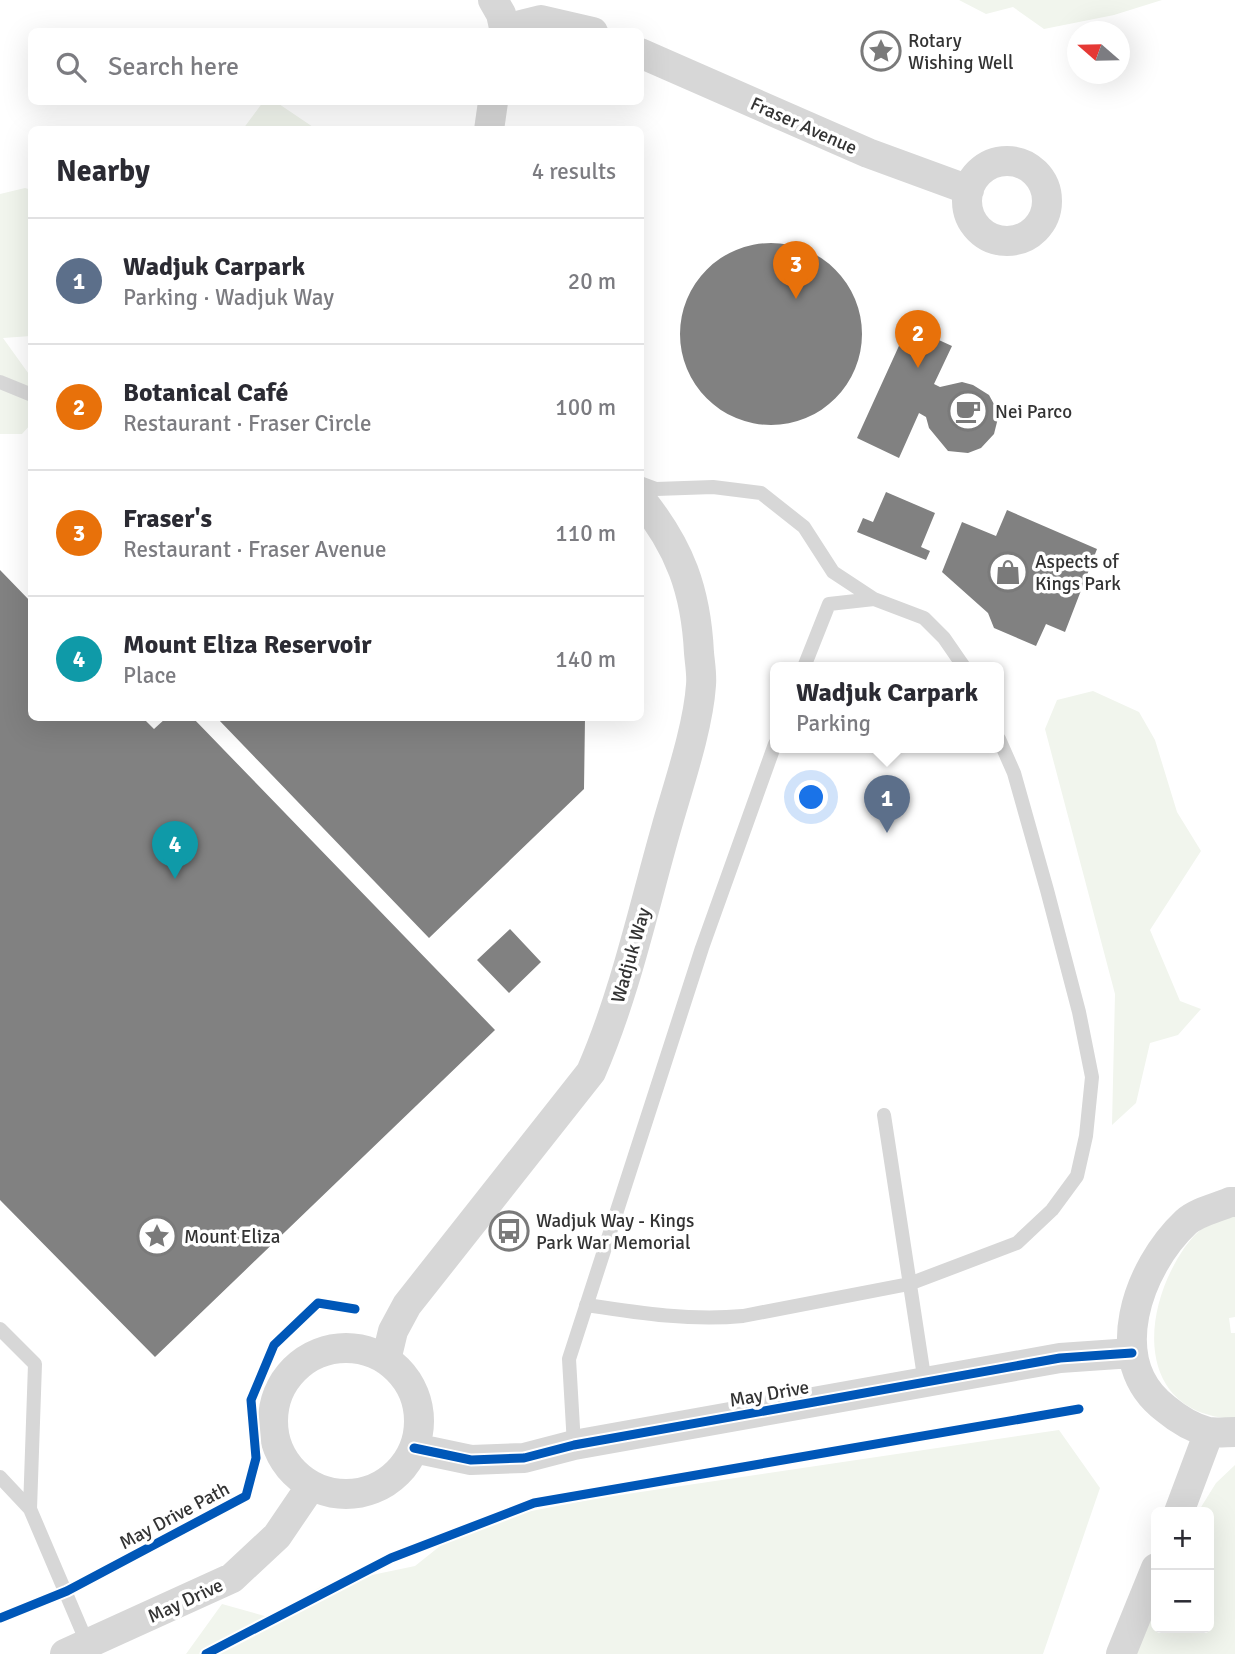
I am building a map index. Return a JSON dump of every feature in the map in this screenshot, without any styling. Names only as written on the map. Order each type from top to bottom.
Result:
[{"type":"street","points":[[493,0],[504,28]]},
{"type":"street","points":[[512,28],[541,20],[576,28]]},
{"type":"street","name":"Fraser Avenue","points":[[644,55],[868,153],[969,190]]},
{"type":"street","points":[[490,126],[493,105]]},
{"type":"street","name":"Wadjuk Way","points":[[386,1360],[393,1331],[407,1305],[591,1072],[617,1003],[691,736],[701,685],[698,632],[692,594],[681,560],[666,531],[644,504]]},
{"type":"street","points":[[1182,1507],[1222,1432],[1180,1420],[1155,1401],[1141,1378],[1132,1353],[1133,1320],[1142,1284],[1162,1249],[1188,1220],[1235,1202]]},
{"type":"street","points":[[336,1349],[362,1350],[386,1360],[404,1377],[416,1399],[419,1423],[414,1448],[401,1469],[382,1485],[359,1494],[334,1494],[311,1486],[290,1470],[277,1447],[272,1422],[277,1396],[291,1373],[311,1357],[336,1349]]},
{"type":"street","name":"May Drive","points":[[414,1448],[471,1460],[524,1458],[574,1445],[1060,1358],[1132,1353]]},
{"type":"street","name":"May Drive","points":[[76,1649],[232,1578],[277,1536],[311,1486]]},
{"type":"street","points":[[1121,1654],[1155,1570]]},
{"type":"lane","points":[[0,382],[28,393]]},
{"type":"lane","points":[[644,484],[656,489],[713,487],[761,493],[804,527],[833,572],[874,599],[924,618],[944,638],[961,662]]},
{"type":"lane","points":[[806,662],[829,604],[874,599]]},
{"type":"lane","points":[[586,1305],[664,1317],[717,1318],[743,1316],[909,1284],[1017,1243],[1052,1210],[1077,1176],[1086,1136],[1092,1077],[1079,1012],[1021,797],[1004,750]]},
{"type":"lane","points":[[574,1445],[569,1359],[702,948],[772,753]]},
{"type":"lane","points":[[884,1115],[925,1384]]},
{"type":"lane","points":[[0,1329],[35,1364],[30,1508],[76,1649]]},
{"type":"lane","points":[[0,1477],[30,1508]]},
{"type":"shaded area","points":[[959,0],[1162,0],[1114,15],[1084,21],[1067,21],[1067,24],[1044,29],[1013,7],[986,14]]},
{"type":"shaded area","points":[[261,105],[280,105],[312,126],[245,126]]},
{"type":"shaded area","points":[[28,189],[28,336],[3,338],[28,373],[28,427],[22,434],[0,434],[0,194]]},
{"type":"shaded area","points":[[1093,691],[1139,712],[1155,740],[1177,812],[1201,851],[1150,930],[1180,1001],[1201,1009],[1178,1035],[1150,1043],[1136,1103],[1112,1125],[1115,994],[1045,729],[1057,700]]},
{"type":"shaded area","points":[[1235,1216],[1235,1317],[1229,1318],[1231,1333],[1235,1333],[1235,1419],[1205,1414],[1183,1402],[1167,1386],[1158,1365],[1154,1341],[1156,1316],[1163,1290],[1181,1253],[1204,1227]]},
{"type":"shaded area","points":[[1059,1430],[1100,1488],[1043,1654],[186,1654],[222,1604],[268,1617],[324,1585],[415,1566],[469,1523],[593,1499]]},
{"type":"shaded area","points":[[1235,1465],[1235,1654],[1135,1654],[1151,1615],[1151,1633],[1214,1633],[1214,1507],[1201,1507],[1216,1483]]},
{"type":"building","points":[[771,243],[806,249],[836,269],[856,299],[862,334],[856,369],[836,399],[806,419],[771,425],[736,419],[706,399],[686,369],[680,334],[686,299],[706,269],[736,249]]},
{"type":"building","points":[[908,326],[952,346],[934,384],[940,387],[962,382],[989,395],[998,418],[994,434],[981,448],[968,453],[948,451],[929,428],[926,417],[919,413],[899,458],[857,438]]},
{"type":"building","points":[[886,492],[935,513],[921,547],[930,551],[926,560],[857,532],[863,518],[873,522]]},
{"type":"building","points":[[1007,510],[1097,549],[1065,632],[1046,624],[1036,646],[994,628],[988,613],[942,572],[962,522],[996,536]]},
{"type":"building","points":[[0,570],[28,599],[28,721],[146,721],[154,729],[163,721],[196,721],[495,1030],[155,1357],[0,1200]]},
{"type":"building","points":[[220,721],[585,721],[584,789],[429,938]]},
{"type":"building","points":[[510,929],[541,962],[509,993],[477,960]]},
{"type":"cycle path","name":"May Drive Path","points":[[0,1618],[67,1591],[246,1496],[256,1458],[251,1400],[274,1345],[318,1303],[355,1309]]},
{"type":"cycle path","points":[[414,1448],[471,1460],[524,1458],[574,1445],[1060,1358],[1132,1353]]},
{"type":"cycle path","points":[[206,1654],[391,1558],[534,1503],[1079,1409]]},
{"type":"place","name":"Rotary Wishing Well","points":[[881,51]]},
{"type":"place","name":"Fraser's","points":[[796,299]]},
{"type":"place","name":"Botanical Café","points":[[918,368]]},
{"type":"place","name":"Nei Parco","points":[[968,411]]},
{"type":"place","name":"Aspects of Kings Park","points":[[1008,572]]},
{"type":"place","name":"Wadjuk Carpark","points":[[887,833]]},
{"type":"place","name":"Mount Eliza Reservoir","points":[[175,879]]},
{"type":"place","name":"Wadjuk Way - Kings Park War Memorial","points":[[509,1231]]},
{"type":"place","name":"Mount Eliza","points":[[157,1236]]}]
